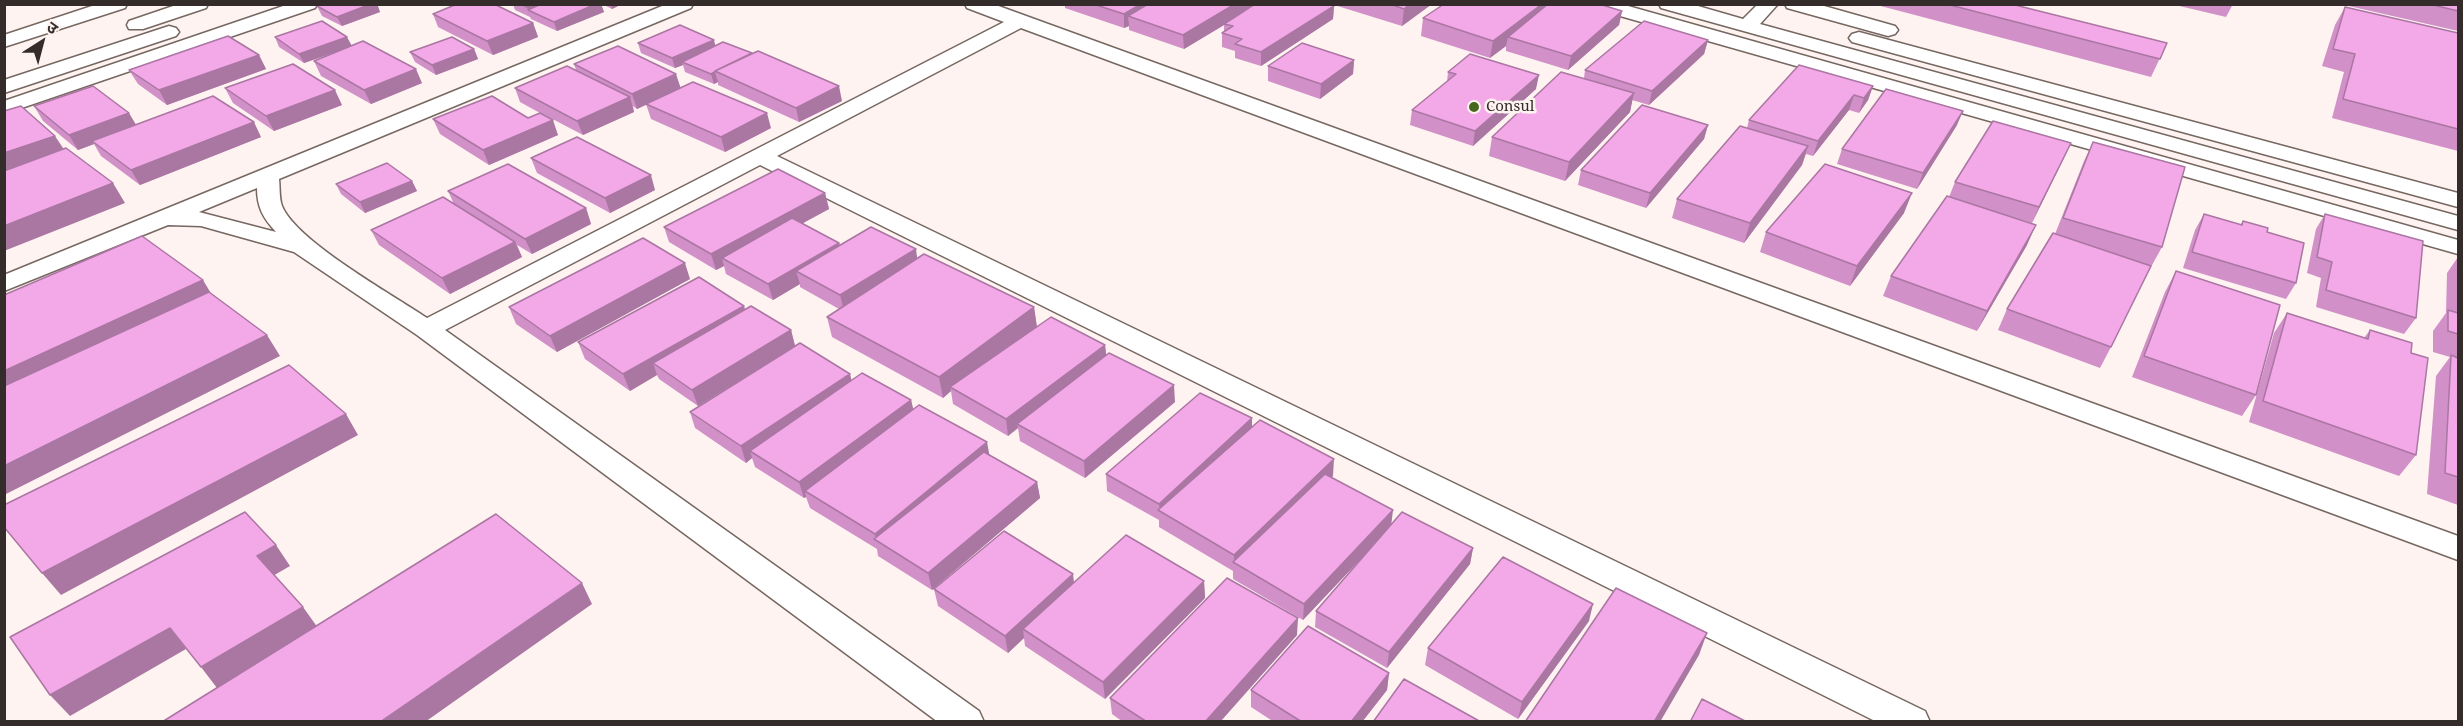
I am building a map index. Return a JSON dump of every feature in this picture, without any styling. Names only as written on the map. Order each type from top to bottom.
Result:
[{"type":"street","points":[[4,41],[118,4]]},
{"type":"street","points":[[4,71],[199,4]]},
{"type":"street","points":[[4,87],[253,4]]},
{"type":"street","points":[[4,108],[308,4]]},
{"type":"street","points":[[4,285],[684,4]]},
{"type":"street","points":[[974,4],[2458,548]]},
{"type":"street","points":[[1599,4],[2458,248]]},
{"type":"street","points":[[1668,4],[1759,14],[2458,201]]},
{"type":"street","points":[[1737,4],[1759,14],[2458,223]]},
{"type":"street","points":[[1794,4],[2458,182]]},
{"type":"street","points":[[426,329],[1020,21]]},
{"type":"street","points":[[760,156],[1912,722]]},
{"type":"street","points":[[268,176],[269,204],[276,218],[301,246],[426,329],[966,722]]},
{"type":"street","points":[[165,219],[202,219],[301,246]]},
{"type":"building","points":[[322,4],[371,4],[337,17],[317,6]]},
{"type":"building","points":[[457,4],[494,4],[533,23],[487,41],[433,14]]},
{"type":"building","points":[[541,4],[596,4],[554,22],[528,10]]},
{"type":"building","points":[[1093,4],[1141,4],[1124,14]]},
{"type":"building","points":[[1148,4],[1235,4],[1183,35],[1128,16]]},
{"type":"building","points":[[1255,4],[1330,4],[1334,6],[1261,52],[1235,44],[1242,39],[1222,33],[1233,26],[1224,24]]},
{"type":"building","points":[[1390,4],[1410,4],[1404,9]]},
{"type":"building","points":[[1444,4],[1542,4],[1493,41],[1423,18]]},
{"type":"building","points":[[1548,4],[1599,4],[1622,11],[1571,56],[1508,37]]},
{"type":"building","points":[[1946,4],[2011,4],[2167,43],[2160,59]]},
{"type":"building","points":[[2429,4],[2458,4],[2458,11]]},
{"type":"building","points":[[2345,7],[2458,33],[2458,129],[2343,99],[2355,54],[2333,49]]},
{"type":"building","points":[[322,21],[347,37],[299,54],[275,37]]},
{"type":"building","points":[[1644,21],[1708,40],[1652,91],[1585,70]]},
{"type":"building","points":[[680,25],[714,40],[672,58],[638,43]]},
{"type":"building","points":[[228,36],[259,55],[159,90],[129,70]]},
{"type":"building","points":[[452,37],[474,49],[432,65],[410,52]]},
{"type":"building","points":[[363,41],[416,69],[364,90],[314,61]]},
{"type":"building","points":[[723,42],[752,53],[711,74],[682,62]]},
{"type":"building","points":[[1302,43],[1354,60],[1321,84],[1268,66]]},
{"type":"building","points":[[618,46],[676,74],[632,94],[574,64]]},
{"type":"building","points":[[758,51],[839,86],[796,108],[715,71]]},
{"type":"building","name":"Consul","points":[[1470,54],[1539,75],[1475,131],[1412,110],[1456,74],[1448,72]]},
{"type":"building","points":[[293,64],[335,90],[266,116],[225,88]]},
{"type":"building","points":[[1799,65],[1873,86],[1864,98],[1854,95],[1818,141],[1749,120]]},
{"type":"building","points":[[567,66],[630,97],[577,121],[515,88]]},
{"type":"building","points":[[1561,72],[1634,93],[1569,162],[1492,137]]},
{"type":"building","points":[[693,82],[767,113],[721,137],[646,104]]},
{"type":"building","points":[[93,86],[129,113],[69,135],[34,106]]},
{"type":"building","points":[[1886,89],[1963,111],[1923,173],[1842,149]]},
{"type":"building","points":[[213,96],[254,122],[131,170],[92,141]]},
{"type":"building","points":[[492,96],[528,118],[540,113],[553,120],[483,150],[433,119]]},
{"type":"building","points":[[1642,105],[1708,125],[1650,193],[1581,170]]},
{"type":"building","points":[[21,106],[55,136],[4,153],[4,111]]},
{"type":"building","points":[[1993,121],[2071,143],[2039,207],[1955,182]]},
{"type":"building","points":[[1740,126],[1808,146],[1750,223],[1677,199]]},
{"type":"building","points":[[577,137],[651,175],[605,198],[531,158]]},
{"type":"building","points":[[2093,142],[2185,167],[2162,247],[2063,218]]},
{"type":"building","points":[[66,148],[113,183],[4,226],[4,171]]},
{"type":"building","points":[[387,163],[412,181],[360,202],[336,184]]},
{"type":"building","points":[[508,164],[586,208],[525,239],[448,191]]},
{"type":"building","points":[[1825,164],[1912,193],[1857,266],[1766,232]]},
{"type":"building","points":[[778,169],[825,193],[711,254],[664,227]]},
{"type":"building","points":[[1947,196],[2036,225],[1987,311],[1891,276]]},
{"type":"building","points":[[443,197],[515,242],[442,278],[371,230]]},
{"type":"building","points":[[2204,214],[2242,225],[2243,221],[2268,228],[2267,232],[2304,243],[2296,283],[2192,252]]},
{"type":"building","points":[[2325,214],[2423,241],[2416,318],[2326,290],[2332,262],[2317,257]]},
{"type":"building","points":[[792,218],[839,243],[768,284],[722,258]]},
{"type":"building","points":[[871,227],[916,249],[840,295],[796,271]]},
{"type":"building","points":[[2053,233],[2151,266],[2111,347],[2007,309]]},
{"type":"building","points":[[142,236],[203,280],[4,371],[4,295]]},
{"type":"building","points":[[643,238],[685,263],[550,336],[509,307]]},
{"type":"building","points":[[924,254],[1034,307],[939,377],[827,317]]},
{"type":"building","points":[[2176,271],[2280,305],[2256,395],[2144,356]]},
{"type":"building","points":[[699,277],[744,306],[623,374],[578,342]]},
{"type":"building","points":[[209,292],[267,335],[4,466],[4,386]]},
{"type":"building","points":[[751,306],[791,330],[692,390],[653,363]]},
{"type":"building","points":[[2448,310],[2458,313],[2458,334],[2448,331]]},
{"type":"building","points":[[2287,313],[2368,339],[2370,330],[2412,343],[2411,353],[2428,358],[2416,455],[2263,401]]},
{"type":"building","points":[[1051,317],[1105,345],[1006,419],[950,387]]},
{"type":"building","points":[[800,343],[850,374],[741,446],[690,412]]},
{"type":"building","points":[[1109,353],[1174,385],[1084,461],[1017,424]]},
{"type":"building","points":[[2451,355],[2458,358],[2458,477],[2445,473]]},
{"type":"building","points":[[289,365],[346,414],[42,573],[4,527],[4,505]]},
{"type":"building","points":[[862,373],[911,400],[799,482],[750,451]]},
{"type":"building","points":[[1200,393],[1252,418],[1159,504],[1106,474]]},
{"type":"building","points":[[919,405],[987,442],[875,534],[805,491]]},
{"type":"building","points":[[1260,420],[1334,459],[1234,555],[1158,510]]},
{"type":"building","points":[[984,452],[1037,482],[928,573],[874,539]]},
{"type":"building","points":[[1325,474],[1393,510],[1304,604],[1233,562]]},
{"type":"building","points":[[245,512],[276,545],[257,556],[303,607],[201,667],[170,628],[50,695],[10,637]]},
{"type":"building","points":[[1402,512],[1473,548],[1389,652],[1316,611]]},
{"type":"building","points":[[496,514],[582,583],[380,722],[162,722]]},
{"type":"building","points":[[1004,531],[1073,574],[1005,636],[934,589]]},
{"type":"building","points":[[1126,535],[1204,581],[1103,682],[1023,629]]},
{"type":"building","points":[[1503,557],[1593,604],[1522,702],[1428,648]]},
{"type":"building","points":[[1227,578],[1298,618],[1205,722],[1147,722],[1110,698]]},
{"type":"building","points":[[1616,588],[1707,633],[1654,722],[1525,722]]},
{"type":"building","points":[[1308,626],[1389,673],[1351,722],[1302,722],[1251,690]]},
{"type":"building","points":[[1404,679],[1481,722],[1373,722]]},
{"type":"building","points":[[1702,699],[1747,722],[1690,722]]},
{"type":"place","name":"Consul","points":[[1474,107]]}]
